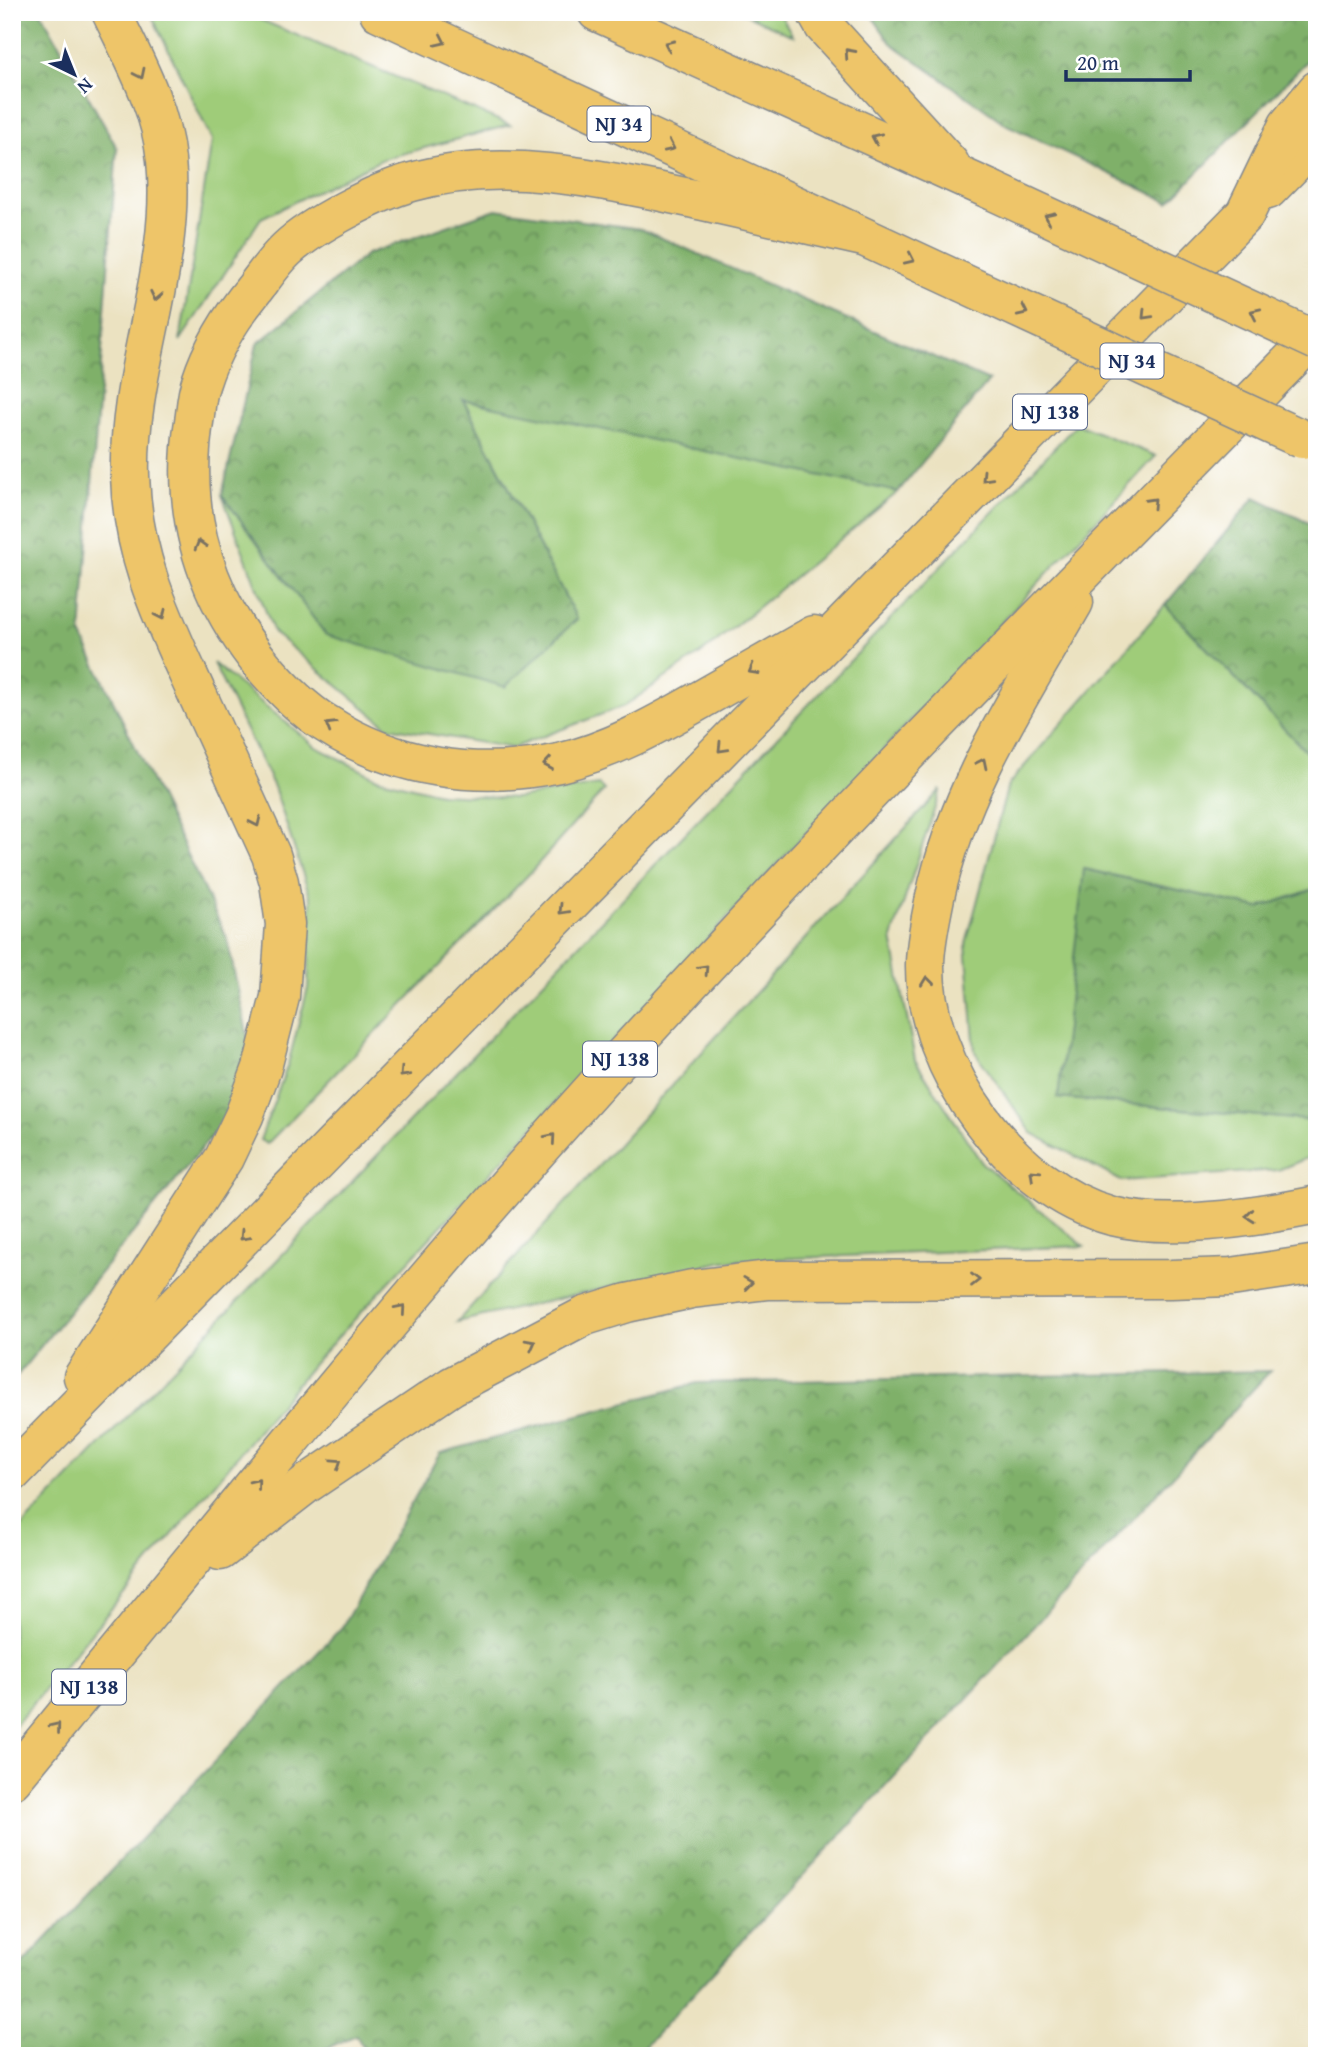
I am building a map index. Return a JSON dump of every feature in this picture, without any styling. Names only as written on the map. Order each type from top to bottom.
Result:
[{"type":"highway","points":[[25,1460],[224,1158],[262,1068],[279,997],[283,967],[285,924],[279,883],[271,855],[154,599],[134,526],[130,474],[135,399],[159,283],[168,194],[166,158],[153,100],[111,12]]},
{"type":"highway","name":"NJ 34","points":[[379,12],[1309,443]]},
{"type":"highway","points":[[597,12],[1317,341]]},
{"type":"highway","points":[[816,12],[824,26],[976,183]]},
{"type":"highway","points":[[1245,214],[1288,125],[1317,90]]},
{"type":"highway","points":[[1245,214],[1317,140]]},
{"type":"highway","points":[[855,611],[647,731],[610,746],[560,762],[505,771],[468,771],[414,763],[356,741],[324,723],[278,684],[240,638],[221,605],[198,544],[189,486],[189,450],[200,385],[217,343],[239,307],[286,249],[365,200],[412,182],[505,170],[556,173],[645,188],[859,236]]},
{"type":"highway","name":"NJ 138","points":[[25,1460],[1245,214]]},
{"type":"highway","name":"NJ 138","points":[[12,1780],[382,1331],[629,1049],[861,800],[1317,334]]},
{"type":"highway","points":[[1104,551],[985,755],[950,843],[935,897],[925,965],[930,1009],[942,1052],[965,1098],[982,1123],[1040,1181],[1079,1204],[1114,1216],[1144,1220],[1203,1221],[1271,1214],[1317,1205]]},
{"type":"highway","points":[[166,1593],[305,1485],[452,1386],[585,1316],[627,1303],[692,1289],[768,1280],[1171,1279],[1231,1277],[1317,1264]]},
{"type":"green space","points":[[12,12],[41,12],[117,148],[81,634],[227,938],[257,1080],[12,1382]]},
{"type":"green space","points":[[150,12],[242,12],[510,125],[383,159],[261,218],[180,341],[212,140]]},
{"type":"green space","points":[[741,12],[779,12],[793,36]]},
{"type":"green space","points":[[869,12],[1317,12],[1317,48],[1169,202],[1007,125],[891,43]]},
{"type":"green space","points":[[496,209],[641,229],[989,381],[898,492],[463,400],[577,619],[505,687],[326,635],[222,495],[257,344],[367,254]]},
{"type":"green space","points":[[463,399],[898,492],[706,650],[624,706],[512,748],[388,727],[274,633],[222,495],[326,635],[577,619]]},
{"type":"green space","points":[[1077,424],[1156,456],[314,1363],[12,1729],[12,1537]]},
{"type":"green space","points":[[1255,497],[1317,527],[1317,763],[1165,605]]},
{"type":"green space","points":[[1165,605],[1317,763],[1317,888],[1259,908],[1085,869],[1058,1098],[1317,1121],[1317,1154],[1278,1170],[1121,1181],[1032,1133],[975,1052],[966,944],[1008,785]]},
{"type":"green space","points":[[213,663],[316,747],[377,778],[440,794],[516,798],[599,785],[604,790],[530,873],[267,1144],[260,1140],[288,1064],[308,988],[311,899],[274,787]]},
{"type":"green space","points":[[941,789],[892,938],[915,1060],[982,1163],[1084,1246],[724,1261],[457,1322]]},
{"type":"green space","points":[[1084,869],[1259,908],[1317,888],[1317,1121],[1058,1098]]},
{"type":"green space","points":[[1270,1371],[636,2056],[368,2056],[356,2035],[310,2056],[12,2056],[12,1975],[342,1627],[440,1453],[697,1383]]}]
